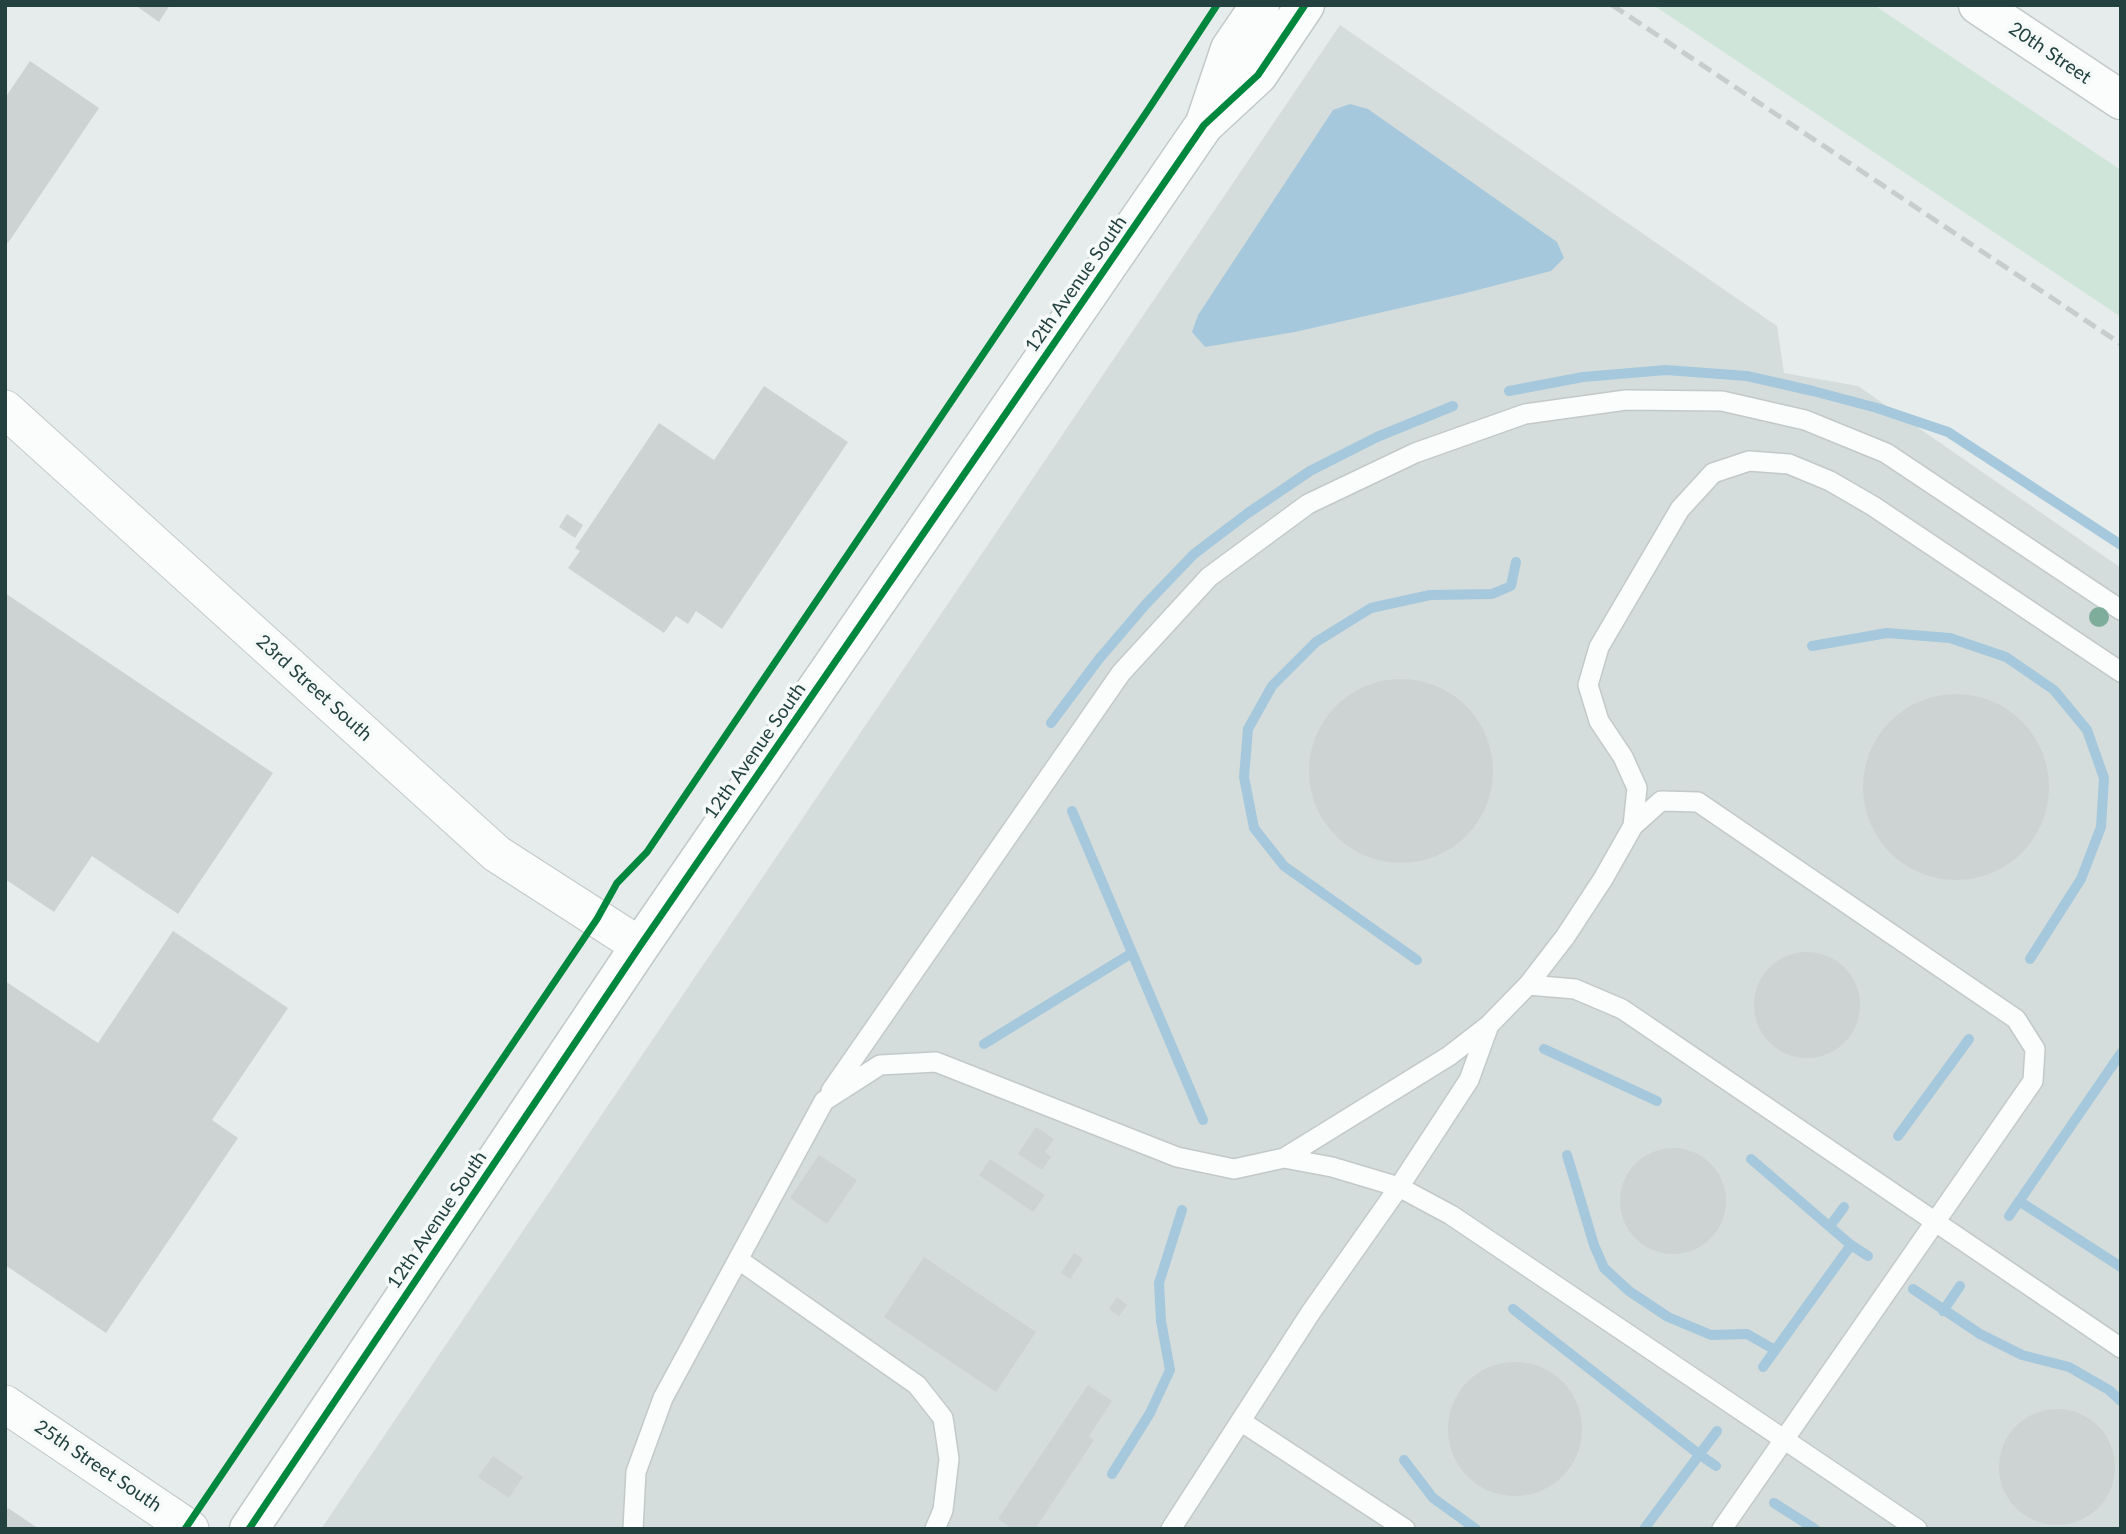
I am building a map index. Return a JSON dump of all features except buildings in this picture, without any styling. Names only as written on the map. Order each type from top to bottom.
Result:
[{"type":"street","name":"12th Avenue South","points":[[1204,125],[1230,49],[1260,5]]},
{"type":"street","name":"12th Avenue South","points":[[249,1529],[640,946],[1204,125],[1258,75],[1305,5]]},
{"type":"street","name":"20th Street","points":[[1978,5],[2121,100]]},
{"type":"street","name":"23rd Street South","points":[[5,409],[497,854],[640,946]]},
{"type":"street","name":"25th Street South","points":[[5,1404],[190,1529]]},
{"type":"lane","points":[[633,1529],[636,1472],[663,1398],[824,1101],[1121,673],[1209,577],[1308,504],[1415,453],[1525,414],[1626,400],[1721,401],[1805,420],[1886,453],[2121,610]]},
{"type":"lane","points":[[1633,826],[1637,788],[1623,757],[1599,720],[1588,685],[1599,647],[1681,509],[1713,473],[1749,461],[1789,464],[1829,481],[1873,506],[2121,673]]},
{"type":"lane","points":[[824,1101],[880,1065],[936,1062],[1177,1157],[1234,1169],[1284,1158],[1449,1056],[1489,1025],[1528,985],[1565,937],[1633,826],[1661,801],[1698,802],[2016,1019],[2035,1049],[2033,1081],[1723,1529]]},
{"type":"lane","points":[[1528,985],[1575,989],[1622,1009],[2121,1348]]},
{"type":"lane","points":[[1171,1529],[1311,1312],[1399,1187],[1469,1080],[1489,1025]]},
{"type":"lane","points":[[1284,1158],[1332,1167],[1399,1187],[1451,1214],[1917,1529]]},
{"type":"lane","points":[[739,1259],[917,1385],[943,1418],[948,1459],[943,1510],[935,1529]]},
{"type":"lane","points":[[1242,1422],[1405,1529]]},
{"type":"shaded area","points":[[1340,25],[1777,326],[1784,373],[1858,386],[2121,568],[2121,1529],[321,1529]]},
{"type":"green space","points":[[1653,5],[1874,5],[2121,170],[2121,317]]},
{"type":"water","points":[[1350,104],[1368,109],[1557,242],[1564,258],[1551,271],[1462,294],[1295,332],[1205,347],[1192,332],[1198,315],[1333,110]]},
{"type":"waterway","points":[[1509,391],[1583,377],[1666,370],[1747,376],[1813,391],[1877,408],[1948,432],[2121,545]]},
{"type":"waterway","points":[[1051,723],[1099,659],[1194,554],[1310,471],[1377,437],[1453,406]]},
{"type":"waterway","points":[[1417,960],[1284,866],[1254,828],[1244,777],[1248,729],[1272,686],[1316,642],[1371,608],[1430,595],[1492,594],[1511,586],[1516,562]]},
{"type":"waterway","points":[[1812,646],[1887,633],[1950,638],[2006,657],[2054,690],[2087,730],[2104,778],[2101,827],[2081,879],[2030,959]]},
{"type":"waterway","points":[[1072,811],[1203,1120]]},
{"type":"waterway","points":[[984,1044],[1132,953]]},
{"type":"waterway","points":[[1898,1136],[1969,1039]]},
{"type":"waterway","points":[[1544,1049],[1657,1101]]},
{"type":"waterway","points":[[2009,1216],[2121,1053]]},
{"type":"waterway","points":[[1567,1155],[1594,1245],[1604,1268],[1629,1291],[1668,1317],[1711,1335],[1747,1334],[1775,1350]]},
{"type":"waterway","points":[[1751,1159],[1851,1245],[1868,1256]]},
{"type":"waterway","points":[[2019,1201],[2121,1267]]},
{"type":"waterway","points":[[1830,1226],[1844,1207]]},
{"type":"waterway","points":[[1112,1474],[1150,1413],[1170,1370],[1161,1321],[1159,1283],[1182,1210]]},
{"type":"waterway","points":[[1763,1367],[1851,1245]]},
{"type":"waterway","points":[[1943,1311],[1960,1286]]},
{"type":"waterway","points":[[1913,1289],[1980,1334],[2022,1355],[2069,1367],[2109,1390],[2121,1401]]},
{"type":"waterway","points":[[1513,1309],[1716,1466]]},
{"type":"waterway","points":[[1644,1529],[1717,1431]]},
{"type":"waterway","points":[[1404,1460],[1433,1498],[1476,1529]]},
{"type":"waterway","points":[[1774,1503],[1815,1529]]},
{"type":"railway","points":[[1612,5],[2121,344]]},
{"type":"cycle path","points":[[185,1529],[597,919],[617,883],[647,852],[1217,5]]},
{"type":"cycle path","points":[[249,1529],[640,946],[1204,125],[1258,75],[1305,5]]}]
